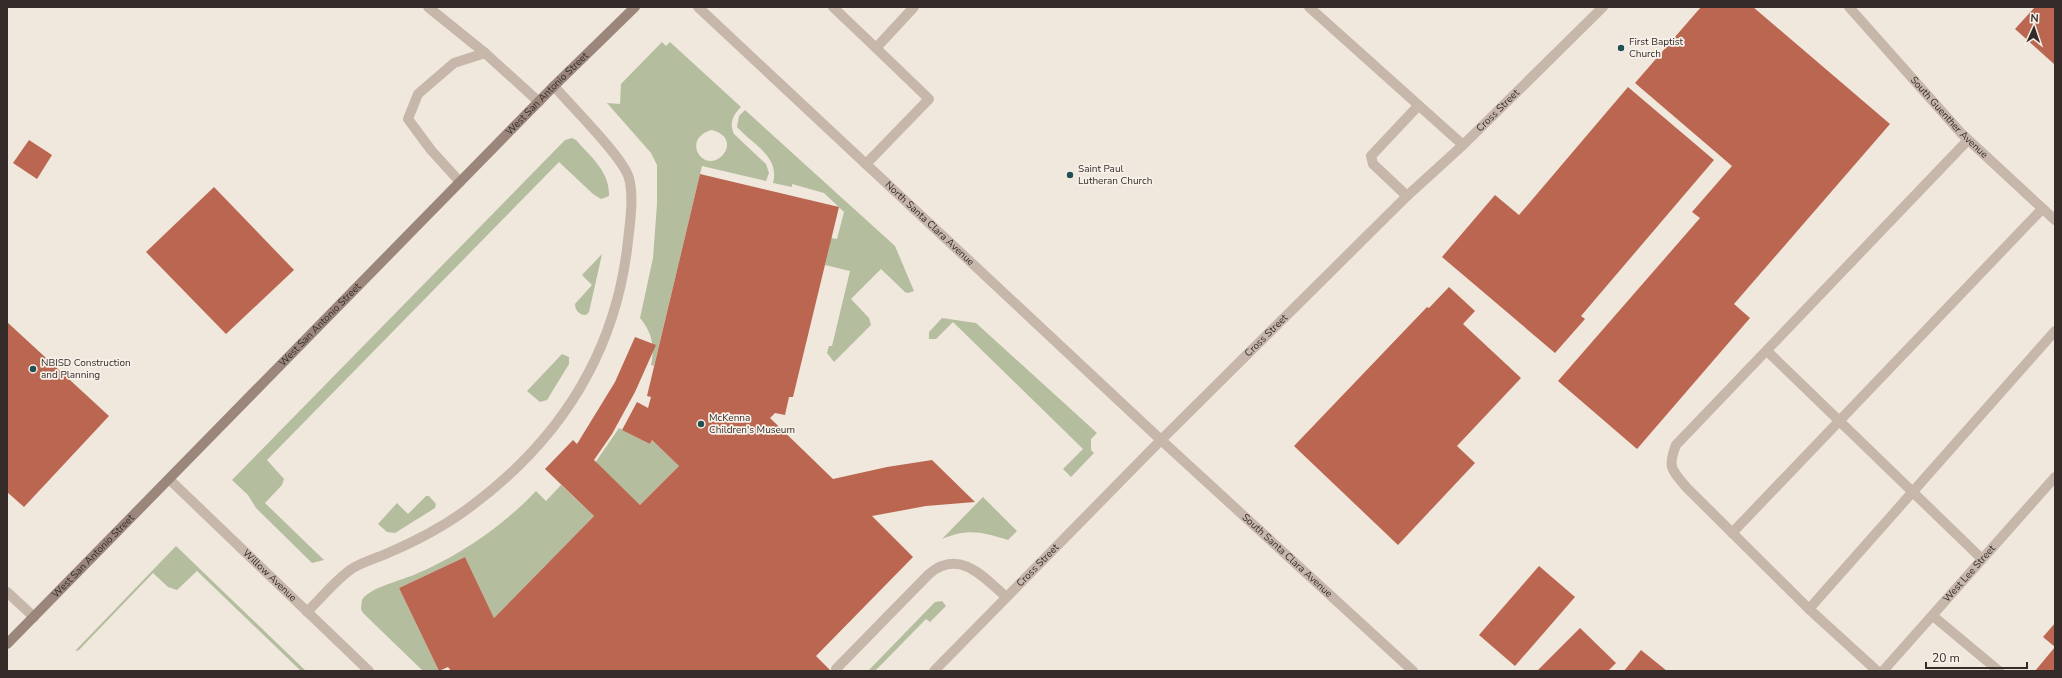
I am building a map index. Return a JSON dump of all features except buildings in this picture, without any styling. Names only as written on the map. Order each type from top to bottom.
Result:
[{"type":"main road","name":"West San Antonio Street","points":[[8,642],[170,480],[554,86],[635,7]]},
{"type":"street","points":[[428,7],[485,52],[539,102]]},
{"type":"street","name":"North Santa Clara Avenue","points":[[698,7],[1161,440]]},
{"type":"street","points":[[834,7],[929,99],[866,164]]},
{"type":"street","points":[[876,48],[914,7]]},
{"type":"street","points":[[1309,7],[1463,145]]},
{"type":"street","name":"Cross Street","points":[[934,671],[1161,440],[1406,196],[1463,145],[1603,7]]},
{"type":"street","name":"South Guenther Avenue","points":[[1849,7],[1968,140],[2055,220]]},
{"type":"street","points":[[460,182],[431,150],[408,119],[418,94],[454,63],[485,52]]},
{"type":"street","points":[[307,612],[350,570],[406,545],[431,531],[470,508],[502,482],[556,425],[580,389],[601,347],[614,310],[626,254],[631,204],[630,182],[620,162],[554,86]]},
{"type":"street","points":[[1406,196],[1373,164],[1371,156],[1418,106]]},
{"type":"street","points":[[1877,671],[1809,609],[1687,488],[1674,473],[1670,460],[1676,445],[1968,140]]},
{"type":"street","points":[[1732,533],[2042,209]]},
{"type":"street","points":[[1809,609],[2055,331]]},
{"type":"street","points":[[1767,351],[1982,559]]},
{"type":"street","name":"South Santa Clara Avenue","points":[[1161,440],[1413,671]]},
{"type":"street","name":"West Lee Street","points":[[1883,671],[2055,477]]},
{"type":"street","name":"Willow Avenue","points":[[170,480],[369,671]]},
{"type":"street","points":[[836,669],[929,574],[943,565],[960,564],[978,571],[1006,597]]},
{"type":"street","points":[[7,592],[34,617]]},
{"type":"street","points":[[1933,616],[1999,671]]},
{"type":"green space","points":[[662,42],[666,46],[670,42],[741,107],[733,119],[732,126],[734,134],[766,164],[769,173],[766,181],[702,166],[654,366],[651,365],[653,352],[652,340],[640,318],[653,258],[657,204],[657,165],[651,153],[607,103],[620,104],[621,84]],"holes":[[[712,130],[722,135],[727,141],[727,148],[723,154],[718,159],[711,161],[704,159],[696,149],[699,138],[708,131]]]},
{"type":"green space","points":[[745,110],[895,246],[914,291],[908,293],[905,292],[881,269],[851,299],[869,318],[871,325],[834,362],[827,353],[829,346],[832,346],[850,271],[825,265],[831,238],[837,239],[844,212],[824,193],[792,184],[792,187],[773,183],[773,165],[769,158],[737,127],[739,116]]},
{"type":"green space","points":[[572,138],[576,140],[588,153],[603,172],[608,187],[609,196],[601,199],[593,194],[559,162],[267,460],[284,479],[282,485],[265,503],[324,560],[312,563],[256,508],[248,495],[232,480],[565,140]]},
{"type":"green space","points":[[602,254],[589,312],[586,315],[581,314],[577,310],[575,304],[592,285],[582,275]]},
{"type":"green space","points":[[942,318],[976,323],[1097,433],[1091,439],[1091,450],[1094,453],[1071,477],[1063,469],[1083,449],[953,322],[936,339],[929,339],[929,332]]},
{"type":"green space","points":[[562,354],[569,357],[569,364],[547,400],[540,402],[527,391]]},
{"type":"green space","points":[[619,428],[650,444],[652,440],[679,466],[640,505],[595,463]]},
{"type":"green space","points":[[561,485],[594,516],[494,618],[465,557],[399,588],[439,671],[423,671],[363,613],[361,609],[362,600],[371,592],[416,574],[465,549],[510,516],[536,491],[546,501]]},
{"type":"green space","points":[[426,496],[429,496],[436,504],[435,508],[395,533],[387,532],[378,524],[397,503],[408,514]]},
{"type":"green space","points":[[983,497],[1017,531],[1008,540],[975,532],[960,533],[942,539]]},
{"type":"green space","points":[[176,546],[306,671],[301,671],[197,571],[177,590],[168,587],[153,573],[79,650],[75,651]]},
{"type":"green space","points":[[942,601],[946,606],[930,622],[926,619],[875,671],[868,671],[935,602]]},
{"type":"place","name":"First Baptist Church","points":[[1621,48]]},
{"type":"place","name":"Saint Paul Lutheran Church","points":[[1070,175]]},
{"type":"place","name":"NBISD Construction and Planning","points":[[33,369]]},
{"type":"place","name":"McKenna Children's Museum","points":[[701,424]]}]
